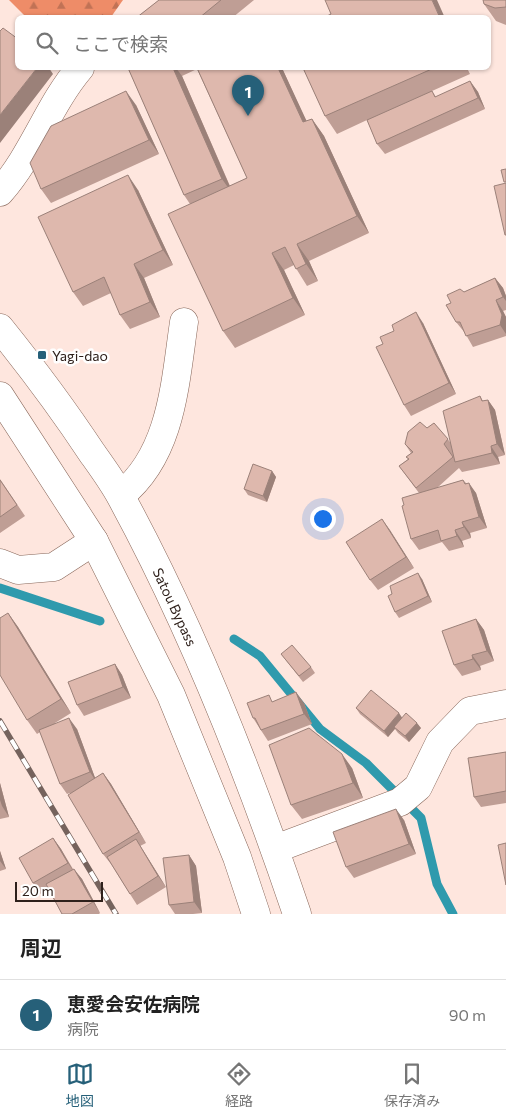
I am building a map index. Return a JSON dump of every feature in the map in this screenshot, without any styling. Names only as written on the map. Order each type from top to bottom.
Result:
[{"type":"main road","points":[[0,192],[15,175],[62,90],[78,70]]},
{"type":"main road","points":[[120,495],[136,483],[154,457],[171,408],[184,322]]},
{"type":"main road","name":"Satou Bypass","points":[[0,328],[54,396],[120,495],[179,613],[275,848],[297,914]]},
{"type":"main road","points":[[0,396],[94,541],[171,695],[237,857],[256,914]]},
{"type":"main road","points":[[0,563],[18,570],[54,567],[94,541]]},
{"type":"main road","points":[[275,848],[400,802],[418,788],[440,742],[470,711],[506,704]]},
{"type":"green space","points":[[9,0],[123,0],[112,15],[24,15]]},
{"type":"building","points":[[159,0],[221,0],[203,15],[140,15]]},
{"type":"building","points":[[325,0],[432,0],[439,15],[329,15],[331,14]]},
{"type":"building","points":[[483,0],[506,0],[506,7],[495,8],[484,4]]},
{"type":"building","points":[[3,28],[15,37],[15,70],[35,70],[0,115],[0,31]]},
{"type":"building","points":[[129,70],[174,70],[222,179],[184,195]]},
{"type":"building","points":[[198,70],[279,70],[303,122],[312,119],[357,216],[297,244],[306,264],[296,269],[285,247],[272,253],[293,298],[223,331],[168,214],[247,178]]},
{"type":"building","points":[[304,70],[429,70],[325,116]]},
{"type":"building","points":[[470,81],[478,98],[377,144],[367,120],[432,91],[435,97]]},
{"type":"building","points":[[126,91],[149,140],[41,189],[30,163],[51,126]]},
{"type":"building","points":[[506,169],[506,182],[504,182],[501,170]]},
{"type":"building","points":[[128,175],[163,250],[134,264],[150,302],[120,315],[104,277],[73,292],[38,217]]},
{"type":"building","points":[[506,183],[506,235],[505,235],[494,186]]},
{"type":"building","points":[[495,278],[503,297],[496,300],[502,315],[500,325],[466,336],[460,322],[456,322],[446,305],[451,303],[447,295],[460,289],[464,292]]},
{"type":"building","points":[[416,312],[449,383],[404,405],[376,347],[383,344],[380,337],[394,331],[392,325]]},
{"type":"building","points":[[480,396],[482,401],[488,400],[497,444],[491,446],[492,453],[455,462],[443,411]]},
{"type":"building","points":[[420,422],[427,428],[434,423],[448,439],[444,444],[453,457],[416,488],[399,466],[409,459],[406,457],[413,452],[405,444],[408,432]]},
{"type":"building","points":[[253,464],[272,471],[263,496],[244,489]]},
{"type":"building","points":[[0,480],[17,505],[0,517]]},
{"type":"building","points":[[463,480],[465,484],[469,483],[479,517],[462,522],[464,527],[455,530],[457,536],[441,541],[438,530],[411,539],[402,506],[404,505],[402,498]]},
{"type":"building","points":[[382,519],[406,557],[370,580],[346,542]]},
{"type":"building","points":[[418,573],[428,596],[395,612],[388,596],[392,594],[390,586]]},
{"type":"building","points":[[8,613],[61,699],[27,720],[0,675],[0,618]]},
{"type":"building","points":[[476,619],[487,651],[472,655],[473,659],[454,665],[442,631]]},
{"type":"building","points":[[292,645],[311,667],[299,676],[281,654]]},
{"type":"building","points":[[115,664],[123,687],[77,705],[68,682]]},
{"type":"building","points":[[371,690],[399,713],[384,731],[356,708]]},
{"type":"building","points":[[296,692],[304,714],[261,730],[255,718],[253,718],[247,703],[269,695],[272,702]]},
{"type":"building","points":[[406,713],[417,723],[405,736],[394,727]]},
{"type":"building","points":[[69,718],[90,772],[60,784],[39,730]]},
{"type":"building","points":[[309,728],[342,754],[353,783],[291,805],[269,745]]},
{"type":"building","points":[[506,752],[506,791],[474,797],[468,758]]},
{"type":"building","points":[[103,773],[139,832],[103,854],[68,795]]},
{"type":"building","points":[[396,809],[409,844],[346,867],[333,832]]},
{"type":"building","points":[[53,838],[68,863],[33,883],[19,858]]},
{"type":"building","points":[[136,839],[158,876],[130,894],[107,857]]},
{"type":"building","points":[[506,843],[506,885],[498,845]]},
{"type":"building","points":[[189,855],[194,902],[169,905],[163,858]]},
{"type":"building","points":[[74,869],[93,902],[72,914],[62,914],[46,884]]},
{"type":"waterway","points":[[0,588],[100,621]]},
{"type":"waterway","points":[[234,639],[260,656],[320,729],[366,763],[421,818],[437,884],[453,914]]},
{"type":"railway","points":[[0,721],[116,914]]},
{"type":"place","name":"恵愛会安佐病院","points":[[248,116]]},
{"type":"place","name":"Yagi-dao","points":[[42,355]]}]
